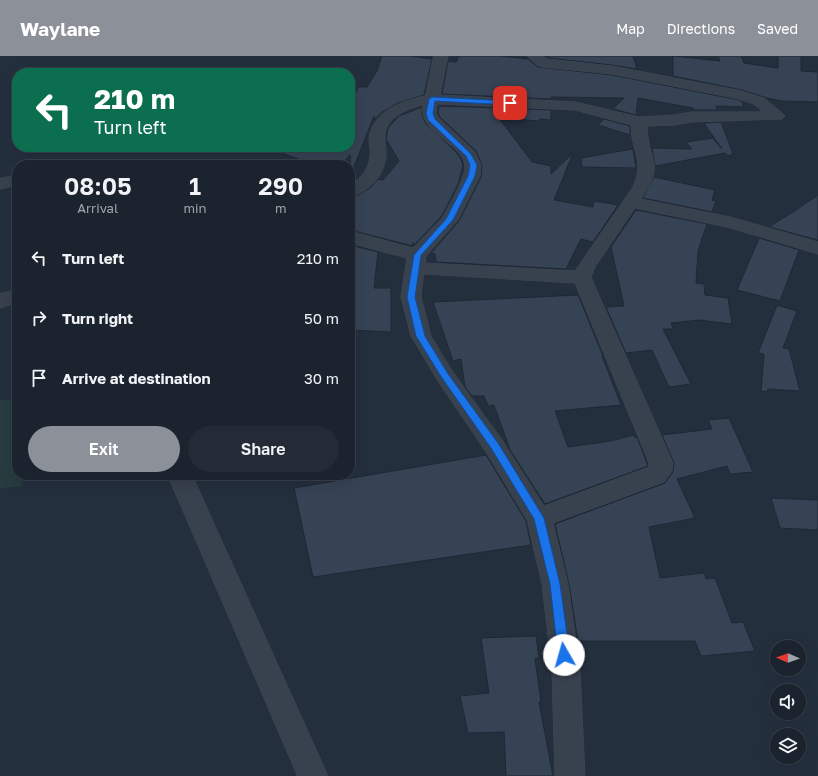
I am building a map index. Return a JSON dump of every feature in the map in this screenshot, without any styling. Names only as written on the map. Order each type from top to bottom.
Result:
[{"type":"street","points":[[441,56],[430,113],[432,120],[469,155],[473,165],[472,176],[449,220],[416,261],[411,297],[420,336],[445,376],[494,446],[539,518],[555,584],[566,670],[570,776]]},
{"type":"street","points":[[355,189],[365,183],[373,172],[378,156],[377,138],[380,126],[397,109],[408,104],[432,99],[575,106],[639,122],[674,120],[691,117],[776,116],[759,101],[742,95],[612,70],[543,63],[534,56]]},
{"type":"street","points":[[539,518],[656,475],[661,467],[661,463],[587,292],[582,277],[586,267],[631,202],[647,174],[648,166],[640,139],[639,122]]},
{"type":"street","points":[[0,184],[12,181]]},
{"type":"street","points":[[631,202],[730,222],[818,248]]},
{"type":"street","points":[[355,239],[416,261],[582,277]]},
{"type":"street","points":[[0,301],[12,297]]},
{"type":"street","points":[[182,480],[313,776]]},
{"type":"green space","points":[[0,400],[12,400],[12,480],[23,480],[22,486],[0,488]]},
{"type":"building","points":[[382,56],[410,56],[432,59],[424,95],[398,103],[382,112],[375,119],[374,116],[355,164],[355,160],[350,160],[350,155],[346,160],[301,160],[279,152],[355,152],[355,94],[358,87],[367,87],[377,71]]},
{"type":"building","points":[[459,56],[500,56],[528,59],[538,67],[612,75],[739,100],[742,102],[744,107],[716,106],[717,110],[695,110],[693,108],[638,98],[636,115],[613,109],[624,98],[551,97],[551,99],[442,94],[448,61],[456,62]]},
{"type":"building","points":[[548,56],[633,56],[637,69],[548,58]]},
{"type":"building","points":[[673,56],[720,61],[718,56],[741,56],[744,63],[778,68],[778,56],[801,56],[801,71],[818,72],[818,102],[783,101],[767,98],[742,90],[673,76]]},
{"type":"building","points":[[439,106],[551,110],[551,120],[540,119],[540,121],[499,118],[532,162],[551,166],[551,174],[573,153],[554,200],[593,207],[594,201],[618,205],[593,242],[581,239],[566,269],[436,262],[435,254],[431,253],[459,221],[481,177],[482,165],[476,151],[440,117],[438,113]]},
{"type":"building","points":[[422,107],[422,115],[426,124],[456,152],[461,159],[463,166],[458,184],[440,218],[414,245],[413,242],[413,246],[355,231],[355,197],[370,188],[378,179],[383,180],[399,161],[386,139],[388,128],[399,116]]},
{"type":"building","points":[[604,119],[630,126],[630,135],[598,125]]},
{"type":"building","points":[[721,122],[733,154],[728,156],[725,153],[655,166],[652,148],[692,149],[686,142],[713,138],[722,149],[704,123]]},
{"type":"building","points":[[633,149],[636,168],[582,167],[581,158]]},
{"type":"building","points":[[654,177],[715,190],[712,200],[716,201],[712,212],[643,198]]},
{"type":"building","points":[[818,195],[818,240],[769,227],[799,208]]},
{"type":"building","points":[[636,210],[707,224],[698,251],[696,283],[704,284],[705,295],[728,298],[732,324],[699,320],[671,323],[673,329],[663,329],[691,384],[669,387],[652,350],[626,353],[606,307],[624,306],[611,247]]},
{"type":"building","points":[[759,238],[799,250],[780,301],[737,290]]},
{"type":"building","points":[[355,246],[378,252],[374,288],[391,288],[391,332],[355,330]]},
{"type":"building","points":[[578,295],[621,405],[555,411],[568,447],[611,441],[634,435],[635,438],[637,437],[648,466],[545,504],[510,450],[494,405],[488,406],[484,396],[472,396],[465,387],[461,359],[453,361],[433,302]]},
{"type":"building","points":[[777,305],[797,311],[783,348],[789,349],[800,391],[768,389],[767,392],[761,391],[764,354],[758,353]]},
{"type":"building","points":[[729,418],[753,472],[730,474],[727,466],[677,479],[695,518],[649,527],[660,578],[704,573],[706,579],[715,578],[732,623],[743,622],[755,651],[701,656],[695,641],[578,641],[569,584],[555,524],[665,483],[673,472],[674,463],[662,435],[712,429],[708,420]]},
{"type":"building","points":[[486,455],[526,521],[531,545],[313,577],[294,488],[341,480],[355,480],[355,478]]},
{"type":"building","points":[[771,498],[818,500],[818,530],[780,528]]},
{"type":"building","points":[[536,636],[539,658],[535,659],[541,702],[539,702],[553,776],[506,776],[504,732],[468,733],[460,696],[489,693],[481,638]]},
{"type":"route","points":[[510,103],[432,99],[430,113],[432,120],[469,155],[473,165],[472,176],[449,220],[418,255],[411,297],[420,336],[445,376],[494,446],[539,518],[549,553],[555,584],[564,655]]}]
